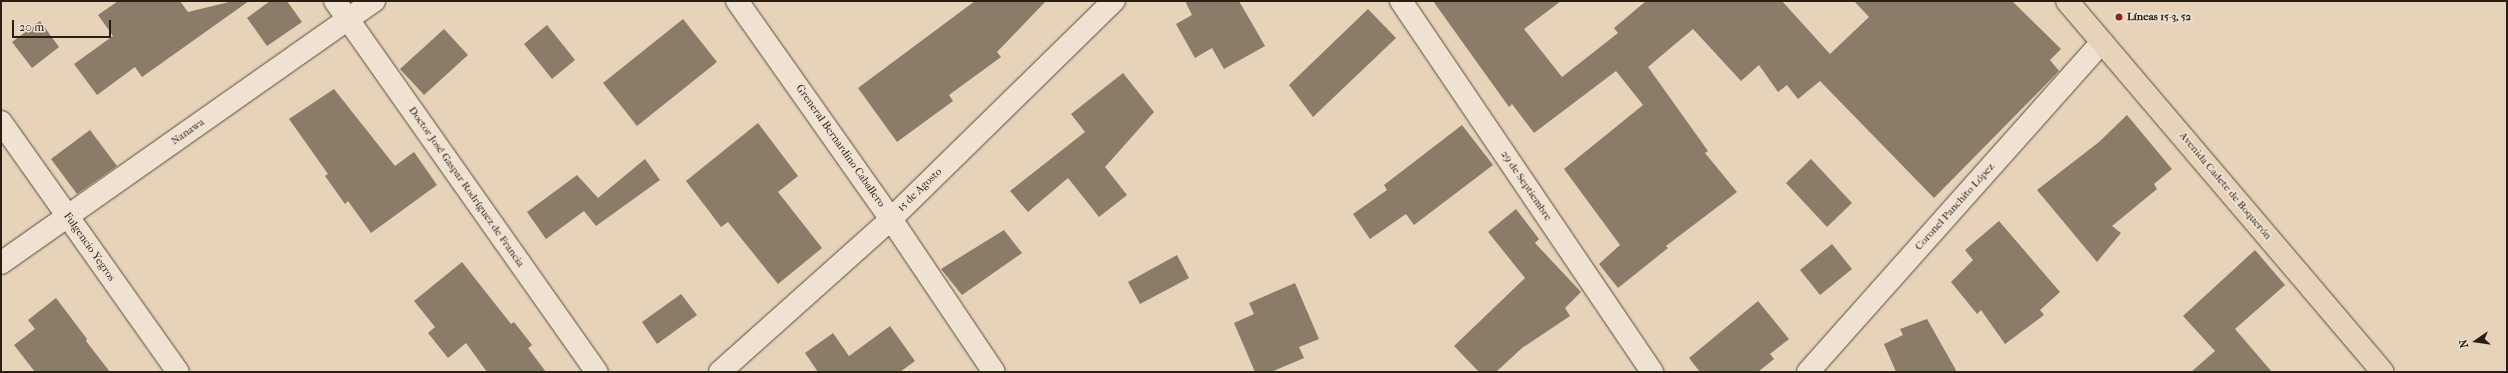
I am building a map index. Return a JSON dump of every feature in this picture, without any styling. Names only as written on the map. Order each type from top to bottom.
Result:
[{"type":"main road","name":"Avenida Cadete de Boquerón","points":[[2067,1],[2383,372]]},
{"type":"street","name":"Doctor José Gaspar Rodríguez de Francia","points":[[336,1],[348,21],[597,372]]},
{"type":"street","name":"Nanawa","points":[[1,263],[348,21],[374,1]]},
{"type":"street","name":"Greneral Bernardino Caballero","points":[[737,1],[891,219],[994,372]]},
{"type":"street","name":"15 de Agosto","points":[[720,372],[891,219],[1114,1]]},
{"type":"street","name":"29 de Septiembre","points":[[1401,1],[1652,372]]},
{"type":"street","name":"Coronel Panchito López","points":[[1808,372],[2102,42]]},
{"type":"street","name":"Fulgencio Yegros","points":[[1,122],[178,372]]},
{"type":"building","points":[[118,1],[180,1],[188,12],[233,1],[249,1],[142,77],[135,67],[97,95],[74,64],[113,36],[98,15]]},
{"type":"building","points":[[270,1],[287,1],[302,22],[267,46],[247,18]]},
{"type":"building","points":[[975,1],[1046,1],[997,52],[1001,57],[949,95],[953,101],[897,142],[858,88]]},
{"type":"building","points":[[1185,1],[1239,1],[1265,46],[1224,69],[1212,48],[1195,58],[1176,24],[1192,15]]},
{"type":"building","points":[[1433,1],[1561,1],[1524,29],[1562,77],[1618,33],[1614,28],[1646,1],[1782,1],[1830,54],[1869,17],[1854,1],[2012,1],[2061,49],[2050,60],[2059,71],[1934,198],[1820,81],[1798,99],[1787,85],[1778,92],[1759,65],[1741,81],[1693,29],[1648,67],[1708,151],[1705,153],[1737,192],[1666,246],[1668,248],[1618,288],[1599,264],[1620,245],[1564,169],[1643,105],[1616,71],[1534,133],[1512,104],[1509,107]]},
{"type":"building","points":[[1368,9],[1396,38],[1313,117],[1289,85]]},
{"type":"building","points":[[683,19],[717,62],[637,126],[603,83]]},
{"type":"building","points":[[40,21],[59,47],[32,68],[12,42]]},
{"type":"building","points":[[547,25],[575,60],[552,79],[524,44]]},
{"type":"building","points":[[444,29],[468,55],[424,95],[400,69]]},
{"type":"building","points":[[1123,73],[1154,112],[1105,167],[1127,195],[1099,217],[1068,178],[1028,212],[1010,191],[1085,132],[1071,114]]},
{"type":"building","points":[[334,89],[395,166],[414,152],[437,185],[371,233],[348,201],[345,204],[325,176],[328,174],[289,119]]},
{"type":"building","points":[[2127,115],[2172,169],[2154,184],[2157,189],[2112,226],[2121,233],[2097,262],[2037,190],[2099,142]]},
{"type":"building","points":[[758,123],[798,176],[778,192],[822,248],[778,284],[728,222],[721,227],[686,181]]},
{"type":"building","points":[[1462,125],[1493,165],[1414,225],[1406,214],[1370,239],[1353,214],[1387,190],[1384,185]]},
{"type":"building","points":[[90,130],[117,166],[77,194],[51,159]]},
{"type":"building","points":[[645,159],[660,180],[596,226],[584,211],[546,239],[527,212],[577,175],[598,198]]},
{"type":"building","points":[[1811,159],[1852,203],[1827,227],[1786,183]]},
{"type":"building","points":[[1516,209],[1539,239],[1535,243],[1581,292],[1565,308],[1570,316],[1522,348],[1496,372],[1479,372],[1454,346],[1525,278],[1488,232]]},
{"type":"building","points":[[1999,221],[2060,292],[2040,310],[2044,315],[2005,344],[1981,310],[1977,314],[1951,282],[1973,260],[1965,250]]},
{"type":"building","points":[[1004,230],[1022,253],[962,295],[941,269]]},
{"type":"building","points":[[1832,244],[1852,269],[1820,295],[1800,270]]},
{"type":"building","points":[[2255,250],[2285,285],[2235,329],[2272,372],[2191,372],[2215,351],[2183,316]]},
{"type":"building","points":[[1177,255],[1189,278],[1140,304],[1128,282]]},
{"type":"building","points":[[462,262],[511,324],[514,322],[532,345],[528,348],[546,372],[487,372],[466,343],[448,358],[428,333],[435,327],[414,301]]},
{"type":"building","points":[[1295,283],[1319,339],[1299,347],[1304,358],[1271,372],[1255,372],[1234,323],[1254,314],[1249,303]]},
{"type":"building","points":[[681,294],[697,315],[657,344],[642,322]]},
{"type":"building","points":[[56,298],[110,372],[35,372],[14,345],[35,329],[28,320]]},
{"type":"building","points":[[1758,301],[1789,339],[1770,354],[1774,359],[1758,372],[1700,372],[1689,358]]},
{"type":"building","points":[[1927,319],[1957,372],[1896,372],[1884,344],[1903,335],[1900,329]]},
{"type":"building","points":[[890,326],[915,361],[900,372],[818,372],[805,353],[833,333],[849,356]]},
{"type":"place","name":"Líneas 15-3, 52","points":[[2119,17]]}]
